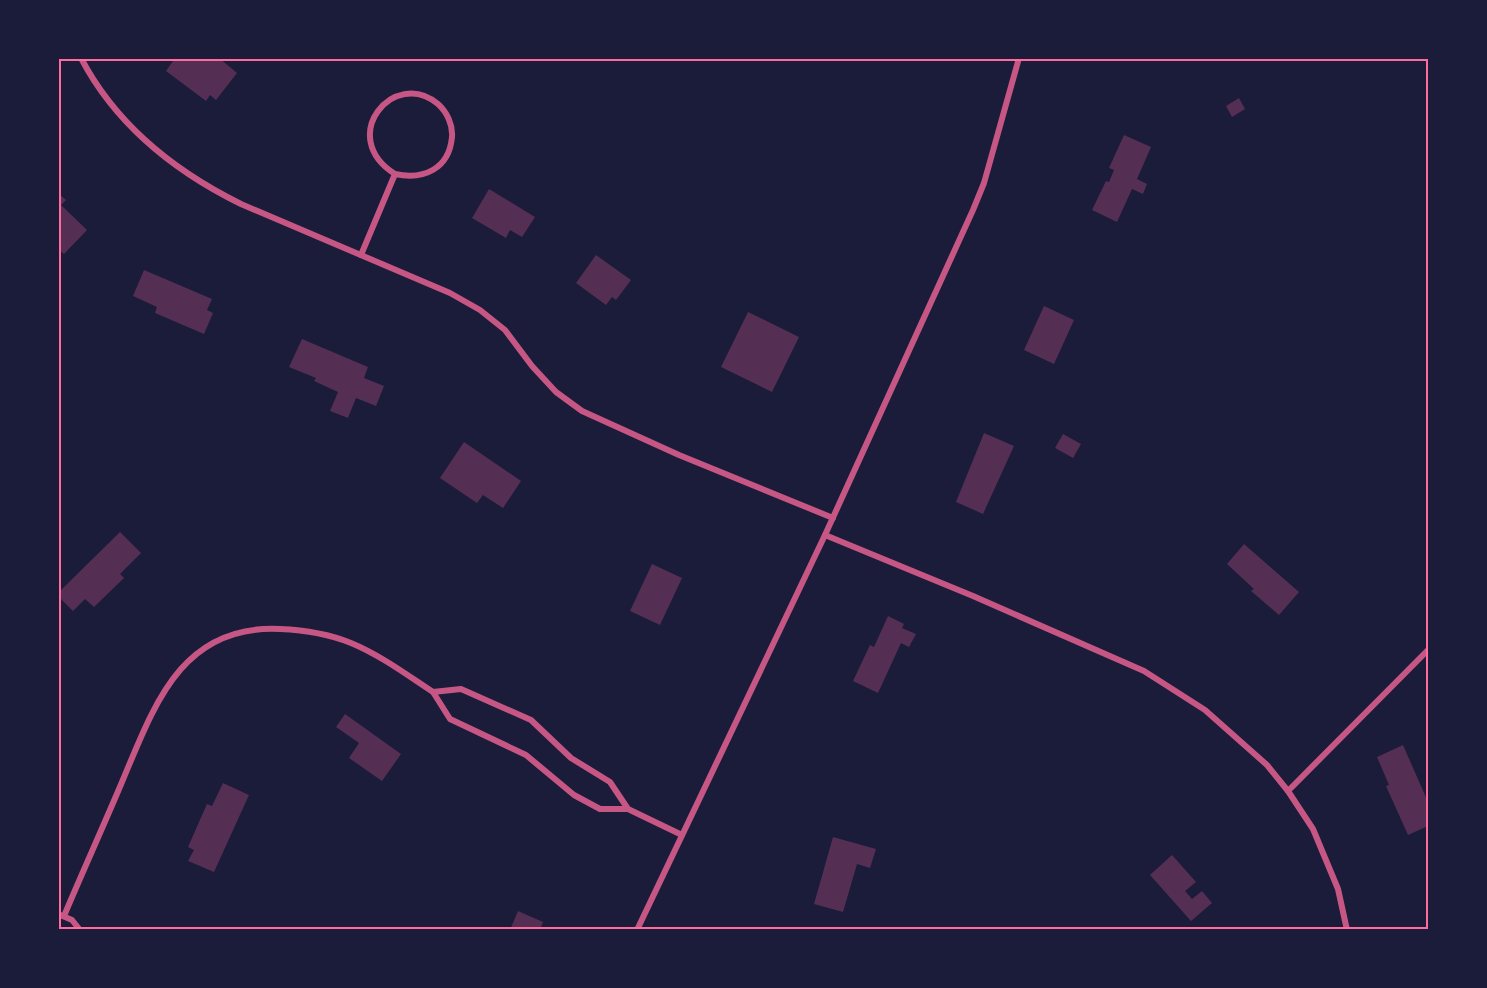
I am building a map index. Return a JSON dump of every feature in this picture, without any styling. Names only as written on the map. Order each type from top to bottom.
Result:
[{"type":"street","points":[[81,58],[126,123],[180,169],[209,188],[241,204],[450,293],[480,310],[505,330],[532,366],[556,392],[582,411],[833,518]]},
{"type":"street","points":[[637,930],[833,518],[984,183],[1019,58]]},
{"type":"street","points":[[405,94],[419,94],[432,99],[450,120],[451,147],[445,159],[435,169],[422,175],[409,177],[395,174],[384,167],[375,156],[370,144],[370,130],[374,117],[392,98],[405,94]]},
{"type":"street","points":[[361,255],[395,174]]},
{"type":"street","points":[[825,535],[973,596],[1144,671],[1204,710],[1267,765],[1288,791],[1313,829],[1338,889],[1347,930]]},
{"type":"street","points":[[80,930],[72,920],[61,915],[155,706],[183,667],[208,645],[222,637],[255,628],[319,633],[351,643],[372,653],[433,692],[450,719],[518,751],[574,795],[600,809],[628,809],[682,835]]},
{"type":"street","points":[[1288,791],[1428,650]]},
{"type":"street","points":[[433,692],[461,689],[531,720],[571,758],[610,782],[628,809]]},
{"type":"building","points":[[175,58],[219,58],[237,73],[216,100],[210,95],[206,101],[166,71]]},
{"type":"building","points":[[1239,98],[1245,109],[1232,117],[1226,106]]},
{"type":"building","points":[[1124,135],[1151,147],[1137,179],[1147,184],[1143,194],[1132,189],[1117,222],[1092,210],[1106,181],[1109,182],[1114,170],[1109,168]]},
{"type":"building","points":[[489,189],[535,217],[522,237],[510,230],[506,238],[472,218]]},
{"type":"building","points":[[58,193],[66,200],[61,205],[87,230],[64,254],[58,249]]},
{"type":"building","points":[[596,255],[631,280],[616,300],[612,297],[606,305],[576,283]]},
{"type":"building","points":[[144,270],[212,299],[207,310],[213,313],[204,334],[155,313],[157,307],[133,296]]},
{"type":"building","points":[[1044,306],[1074,320],[1054,364],[1024,350]]},
{"type":"building","points":[[748,312],[799,337],[772,392],[721,367]]},
{"type":"building","points":[[302,339],[368,367],[364,378],[384,386],[376,406],[356,398],[348,418],[330,411],[338,392],[314,381],[316,378],[289,367]]},
{"type":"building","points":[[984,433],[1014,446],[983,514],[956,502]]},
{"type":"building","points":[[1063,434],[1081,444],[1073,458],[1055,448]]},
{"type":"building","points":[[464,442],[521,481],[503,508],[483,495],[477,503],[440,478]]},
{"type":"building","points":[[120,532],[141,553],[120,574],[124,578],[94,607],[85,599],[73,611],[58,596],[58,593]]},
{"type":"building","points":[[1244,544],[1299,592],[1279,615],[1251,591],[1254,589],[1227,564]]},
{"type":"building","points":[[652,564],[682,578],[660,625],[630,611]]},
{"type":"building","points":[[888,616],[904,624],[902,628],[916,634],[909,647],[901,643],[878,693],[853,681],[870,645],[874,647]]},
{"type":"building","points":[[345,714],[401,754],[382,781],[349,758],[359,743],[336,727]]},
{"type":"building","points":[[1403,745],[1428,802],[1428,826],[1408,835],[1386,786],[1389,785],[1377,757]]},
{"type":"building","points":[[223,783],[249,795],[214,872],[188,861],[194,850],[188,847],[207,804],[212,806]]},
{"type":"building","points":[[833,837],[876,849],[870,868],[857,864],[843,912],[814,904]]},
{"type":"building","points":[[1172,855],[1196,882],[1185,891],[1192,899],[1202,891],[1212,903],[1191,921],[1150,875]]},
{"type":"building","points":[[518,911],[543,922],[540,930],[510,930]]}]
